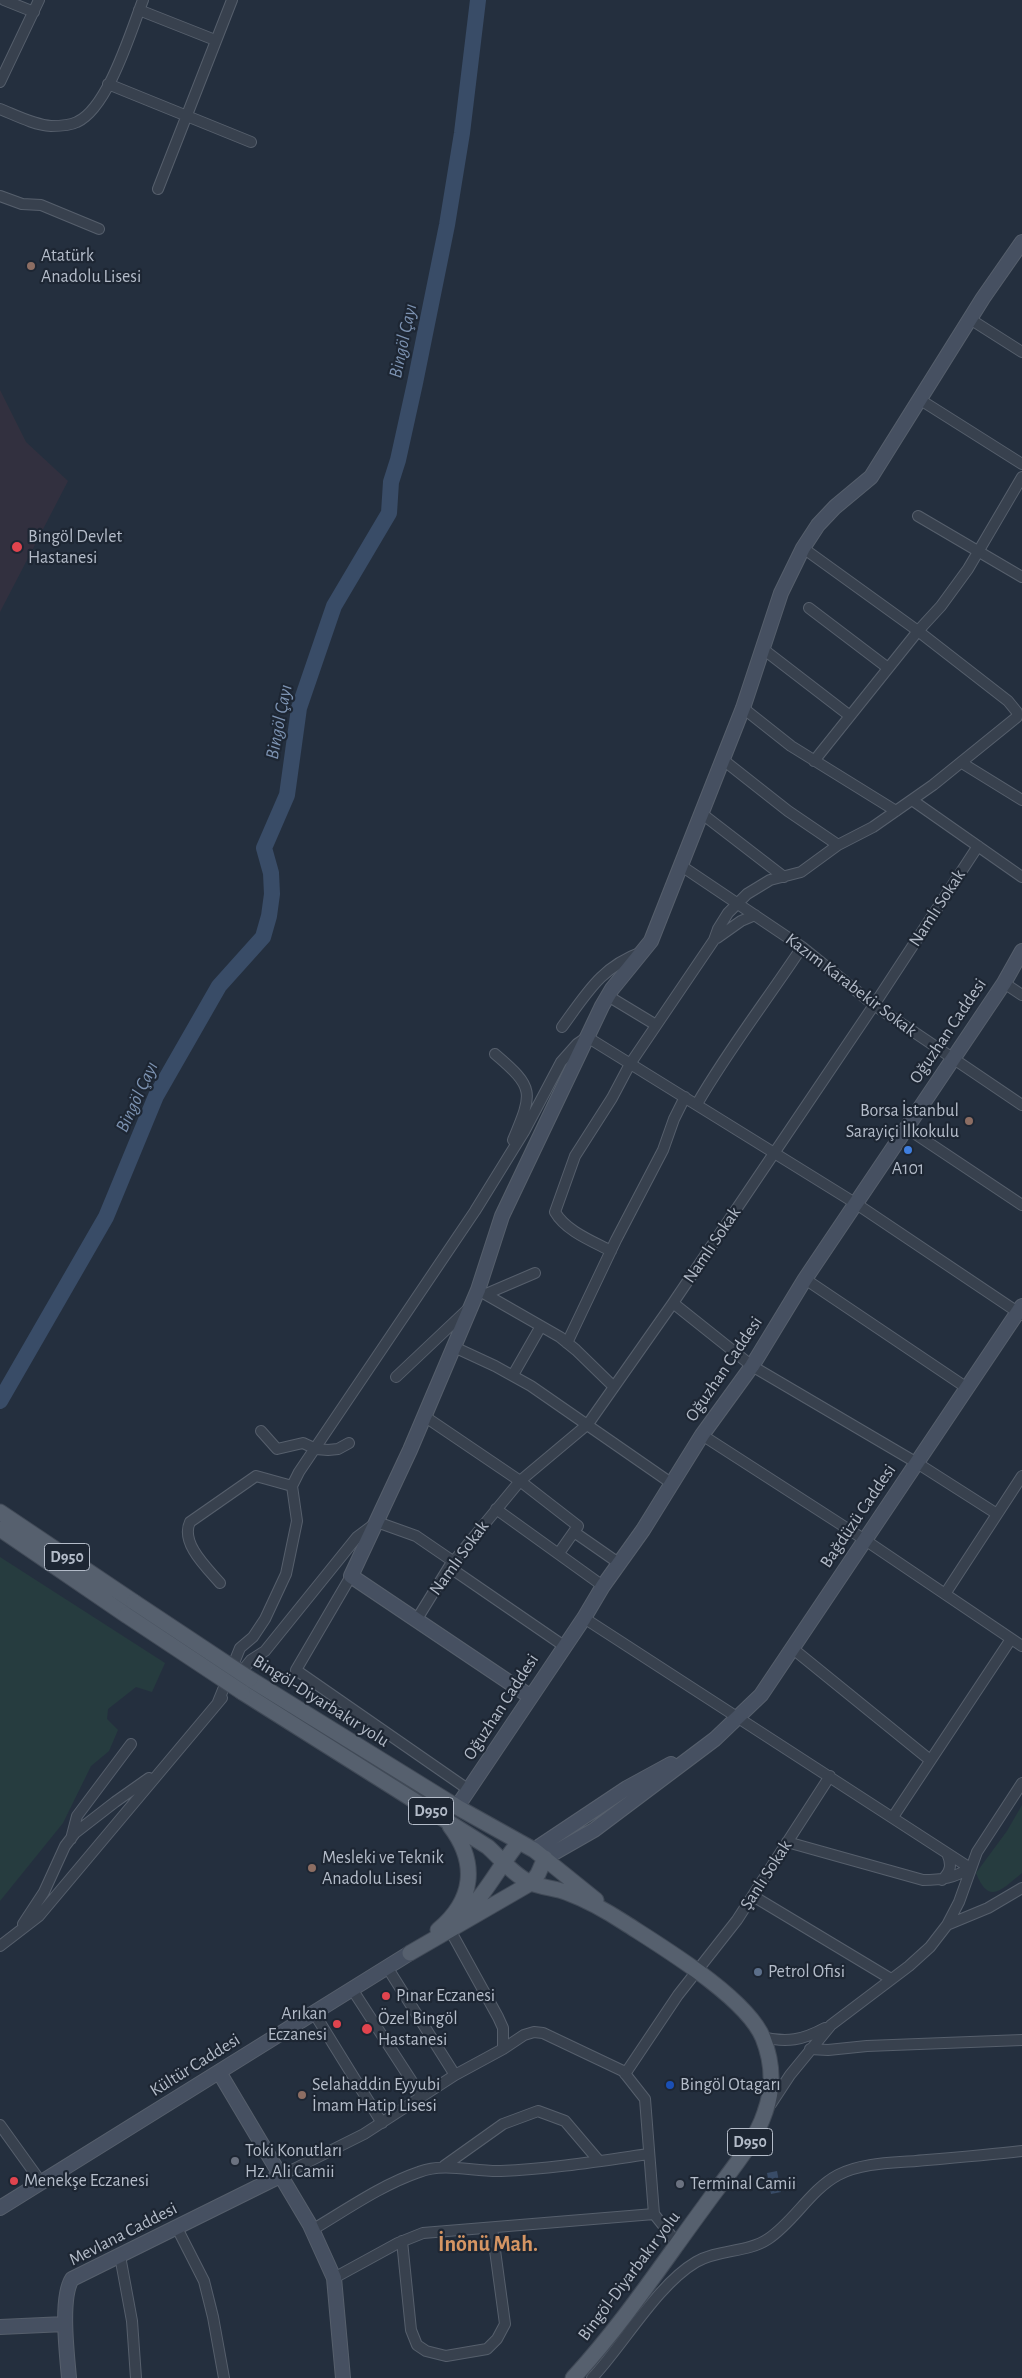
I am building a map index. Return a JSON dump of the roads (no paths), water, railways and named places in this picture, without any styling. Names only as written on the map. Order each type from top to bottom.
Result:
[{"type":"main road","name":"Bingöl-Diyarbakır yolu","points":[[0,1512],[250,1679],[457,1807],[540,1854],[622,1921]]},
{"type":"main road","name":"Bingöl-Diyarbakır yolu","points":[[0,1529],[242,1692],[488,1847],[516,1874],[531,1883],[568,1892],[622,1921],[698,1971],[736,2004],[753,2022],[762,2037],[771,2066],[772,2090],[765,2114],[747,2148],[624,2316],[573,2378]]},
{"type":"main road","points":[[410,1953],[447,1922],[465,1896],[469,1886],[468,1867],[460,1839],[446,1821]]},
{"type":"main road","points":[[410,1953],[474,1906],[486,1891],[503,1861],[519,1842]]},
{"type":"main road","points":[[410,1953],[531,1883],[538,1874],[540,1854]]},
{"type":"street","points":[[4,0],[34,12]]},
{"type":"street","points":[[0,82],[39,0]]},
{"type":"street","points":[[158,189],[232,0]]},
{"type":"street","points":[[0,109],[48,126],[63,126],[78,122],[89,113],[108,84],[141,5],[216,40]]},
{"type":"street","points":[[108,84],[250,142]]},
{"type":"street","points":[[0,196],[22,204],[41,205],[99,229]]},
{"type":"street","points":[[396,1377],[471,1306],[482,1292],[502,1216],[587,1037],[608,996],[651,941],[743,708],[781,593],[803,548],[818,525],[835,507],[872,477],[970,319],[1022,242]]},
{"type":"street","points":[[970,319],[1022,352]]},
{"type":"street","points":[[919,400],[1022,464]]},
{"type":"street","points":[[814,761],[918,631],[941,606],[979,550],[1022,477]]},
{"type":"street","points":[[918,516],[979,550],[1022,577]]},
{"type":"street","points":[[611,1251],[575,1231],[558,1218],[555,1212],[575,1156],[612,1098],[630,1064],[737,903],[770,880],[802,872],[838,846],[896,811],[962,763],[1010,724],[1017,717],[1020,709],[918,631],[803,548]]},
{"type":"street","points":[[809,608],[888,668]]},
{"type":"street","points":[[762,649],[850,716]]},
{"type":"street","points":[[743,708],[791,746],[896,811]]},
{"type":"street","points":[[722,759],[788,811],[838,846]]},
{"type":"street","points":[[962,763],[1022,800]]},
{"type":"street","points":[[912,800],[1022,877]]},
{"type":"street","points":[[700,813],[784,877]]},
{"type":"street","name":"Namlı Sokak","points":[[417,1619],[451,1564],[520,1481],[588,1424],[673,1303],[874,1005],[978,846]]},
{"type":"street","name":"Kazım Karabekir Sokak","points":[[680,865],[802,947],[874,1005],[951,1059],[1022,1105]]},
{"type":"street","points":[[714,940],[741,921],[755,915]]},
{"type":"street","points":[[697,1104],[727,1055],[773,992],[802,947]]},
{"type":"street","points":[[562,1027],[605,972],[621,960],[644,951]]},
{"type":"street","name":"Oğuzhan Caddesi","points":[[457,1807],[584,1618],[603,1586],[620,1564],[702,1435],[752,1366],[805,1280],[905,1127],[1004,983],[1022,951]]},
{"type":"street","points":[[1004,983],[1022,995]]},
{"type":"street","points":[[608,996],[656,1025]]},
{"type":"street","points":[[587,1037],[774,1152],[1021,1311]]},
{"type":"street","points":[[218,1702],[240,1648],[253,1637],[265,1619],[286,1574],[297,1521],[292,1486],[475,1211],[504,1161],[525,1130],[561,1062],[577,1044],[587,1037]]},
{"type":"street","points":[[495,1054],[526,1084],[527,1098],[522,1118],[504,1161]]},
{"type":"street","points":[[567,1343],[611,1251],[663,1150],[674,1119],[685,1098]]},
{"type":"street","points":[[905,1127],[1022,1206]]},
{"type":"street","points":[[482,1292],[536,1273]]},
{"type":"street","points":[[805,1280],[967,1388]]},
{"type":"street","points":[[482,1292],[567,1343],[614,1387]]},
{"type":"street","points":[[673,1303],[752,1366],[917,1463],[997,1514]]},
{"type":"street","points":[[469,1790],[296,1670],[351,1576],[377,1522],[471,1306]]},
{"type":"street","name":"Bağdüzü Caddesi","points":[[540,1854],[594,1830],[715,1739],[761,1696],[967,1388],[1021,1311]]},
{"type":"street","points":[[513,1376],[541,1326]]},
{"type":"street","points":[[454,1347],[513,1376],[588,1424],[671,1483]]},
{"type":"street","points":[[424,1416],[520,1481],[578,1526],[559,1554]]},
{"type":"street","points":[[261,1431],[277,1449],[296,1443],[303,1443],[316,1449],[338,1449],[349,1443]]},
{"type":"street","points":[[702,1435],[865,1540],[1022,1646]]},
{"type":"street","points":[[220,1583],[195,1552],[188,1536],[190,1522],[256,1476],[292,1486]]},
{"type":"street","points":[[945,1594],[1022,1476]]},
{"type":"street","points":[[496,1509],[603,1586]]},
{"type":"street","points":[[377,1522],[416,1536],[451,1564],[564,1646]]},
{"type":"street","points":[[0,1946],[38,1916],[63,1888],[218,1702],[250,1660],[265,1651],[357,1537],[377,1522]]},
{"type":"street","points":[[574,1532],[620,1564]]},
{"type":"street","points":[[351,1576],[531,1697]]},
{"type":"street","points":[[584,1618],[739,1716],[970,1868]]},
{"type":"street","points":[[893,1817],[1011,1639]]},
{"type":"street","points":[[792,1648],[930,1760]]},
{"type":"street","points":[[71,1839],[77,1816],[131,1744]]},
{"type":"street","points":[[18,1932],[44,1892],[65,1846],[71,1839],[88,1822],[159,1772]]},
{"type":"street","name":"Şanlı Sokak","points":[[625,2074],[678,1996],[737,1920],[830,1776]]},
{"type":"street","points":[[765,2114],[810,2049],[831,2025],[930,1947],[947,1925],[959,1902],[977,1852],[1022,1783]]},
{"type":"street","points":[[787,1842],[923,1880],[942,1880],[956,1876],[970,1868]]},
{"type":"street","points":[[942,1880],[950,1873],[951,1864],[946,1852]]},
{"type":"street","points":[[947,1925],[988,1908],[1022,1888]]},
{"type":"street","points":[[753,1896],[891,1979]]},
{"type":"street","points":[[450,1930],[503,2028],[503,2049]]},
{"type":"street","name":"Kültür Caddesi","points":[[0,2208],[410,1953]]},
{"type":"street","points":[[387,1967],[455,2075]]},
{"type":"street","points":[[352,1989],[422,2097]]},
{"type":"street","points":[[314,2013],[382,2123]]},
{"type":"street","points":[[762,2037],[778,2041],[796,2041],[831,2025]]},
{"type":"street","points":[[280,2176],[348,2143],[455,2075],[503,2049],[524,2035],[543,2033],[625,2074],[645,2099],[654,2214],[677,2243]]},
{"type":"street","points":[[810,2049],[828,2050],[866,2046],[1022,2040]]},
{"type":"street","points":[[218,2072],[312,2230],[334,2278],[343,2378]]},
{"type":"street","points":[[444,2166],[503,2124],[538,2112],[565,2121],[598,2161]]},
{"type":"street","points":[[0,2125],[41,2182]]},
{"type":"street","points":[[592,2378],[666,2287],[683,2271],[697,2261],[712,2255],[766,2241],[781,2229],[819,2189],[838,2175],[853,2169],[881,2164],[1022,2151]]},
{"type":"street","points":[[312,2230],[386,2186],[420,2172],[444,2166],[500,2171],[648,2154]]},
{"type":"street","name":"Mevlana Caddesi","points":[[69,2378],[65,2324],[68,2286],[72,2279],[280,2176]]},
{"type":"street","points":[[334,2278],[402,2241],[424,2234],[654,2214]]},
{"type":"street","points":[[177,2228],[204,2281],[213,2317],[224,2378]]},
{"type":"street","points":[[402,2241],[411,2330],[418,2345],[426,2351],[446,2356],[486,2349],[497,2339],[505,2324],[492,2228]]},
{"type":"street","points":[[120,2256],[132,2321],[136,2378]]},
{"type":"street","points":[[0,2327],[65,2324]]},
{"type":"water","points":[[777,2171],[781,2192],[771,2194],[767,2173]]},
{"type":"waterway","name":"Bingöl Çayı","points":[[0,1401],[106,1217],[156,1096],[219,986],[263,937],[269,916],[272,894],[271,873],[264,848],[287,795],[299,708],[334,606],[389,513],[391,482],[398,460],[415,383],[447,225],[462,133],[478,0]]},
{"type":"place","name":"Atatürk Anadolu Lisesi","points":[[31,266]]},
{"type":"place","name":"Bingöl Devlet Hastanesi","points":[[17,547]]},
{"type":"place","name":"Borsa İstanbul Sarayiçi İlkokulu","points":[[969,1121]]},
{"type":"place","name":"A101","points":[[908,1150]]},
{"type":"place","name":"Mesleki ve Teknik Anadolu Lisesi","points":[[312,1868]]},
{"type":"place","name":"Petrol Ofisi","points":[[758,1972]]},
{"type":"place","name":"Pınar Eczanesi","points":[[386,1996]]},
{"type":"place","name":"Arıkan Eczanesi","points":[[337,2024]]},
{"type":"place","name":"Özel Bingöl Hastanesi","points":[[367,2029]]},
{"type":"place","name":"Bingöl Otagarı","points":[[670,2085]]},
{"type":"place","name":"Selahaddin Eyyubi İmam Hatip Lisesi","points":[[302,2095]]},
{"type":"place","name":"Toki Konutları Hz. Ali Camii","points":[[235,2161]]},
{"type":"place","name":"Menekşe Eczanesi","points":[[14,2181]]},
{"type":"place","name":"Terminal Camii","points":[[680,2184]]},
{"type":"district","name":"İnönü Mah.","points":[[488,2244]]}]
